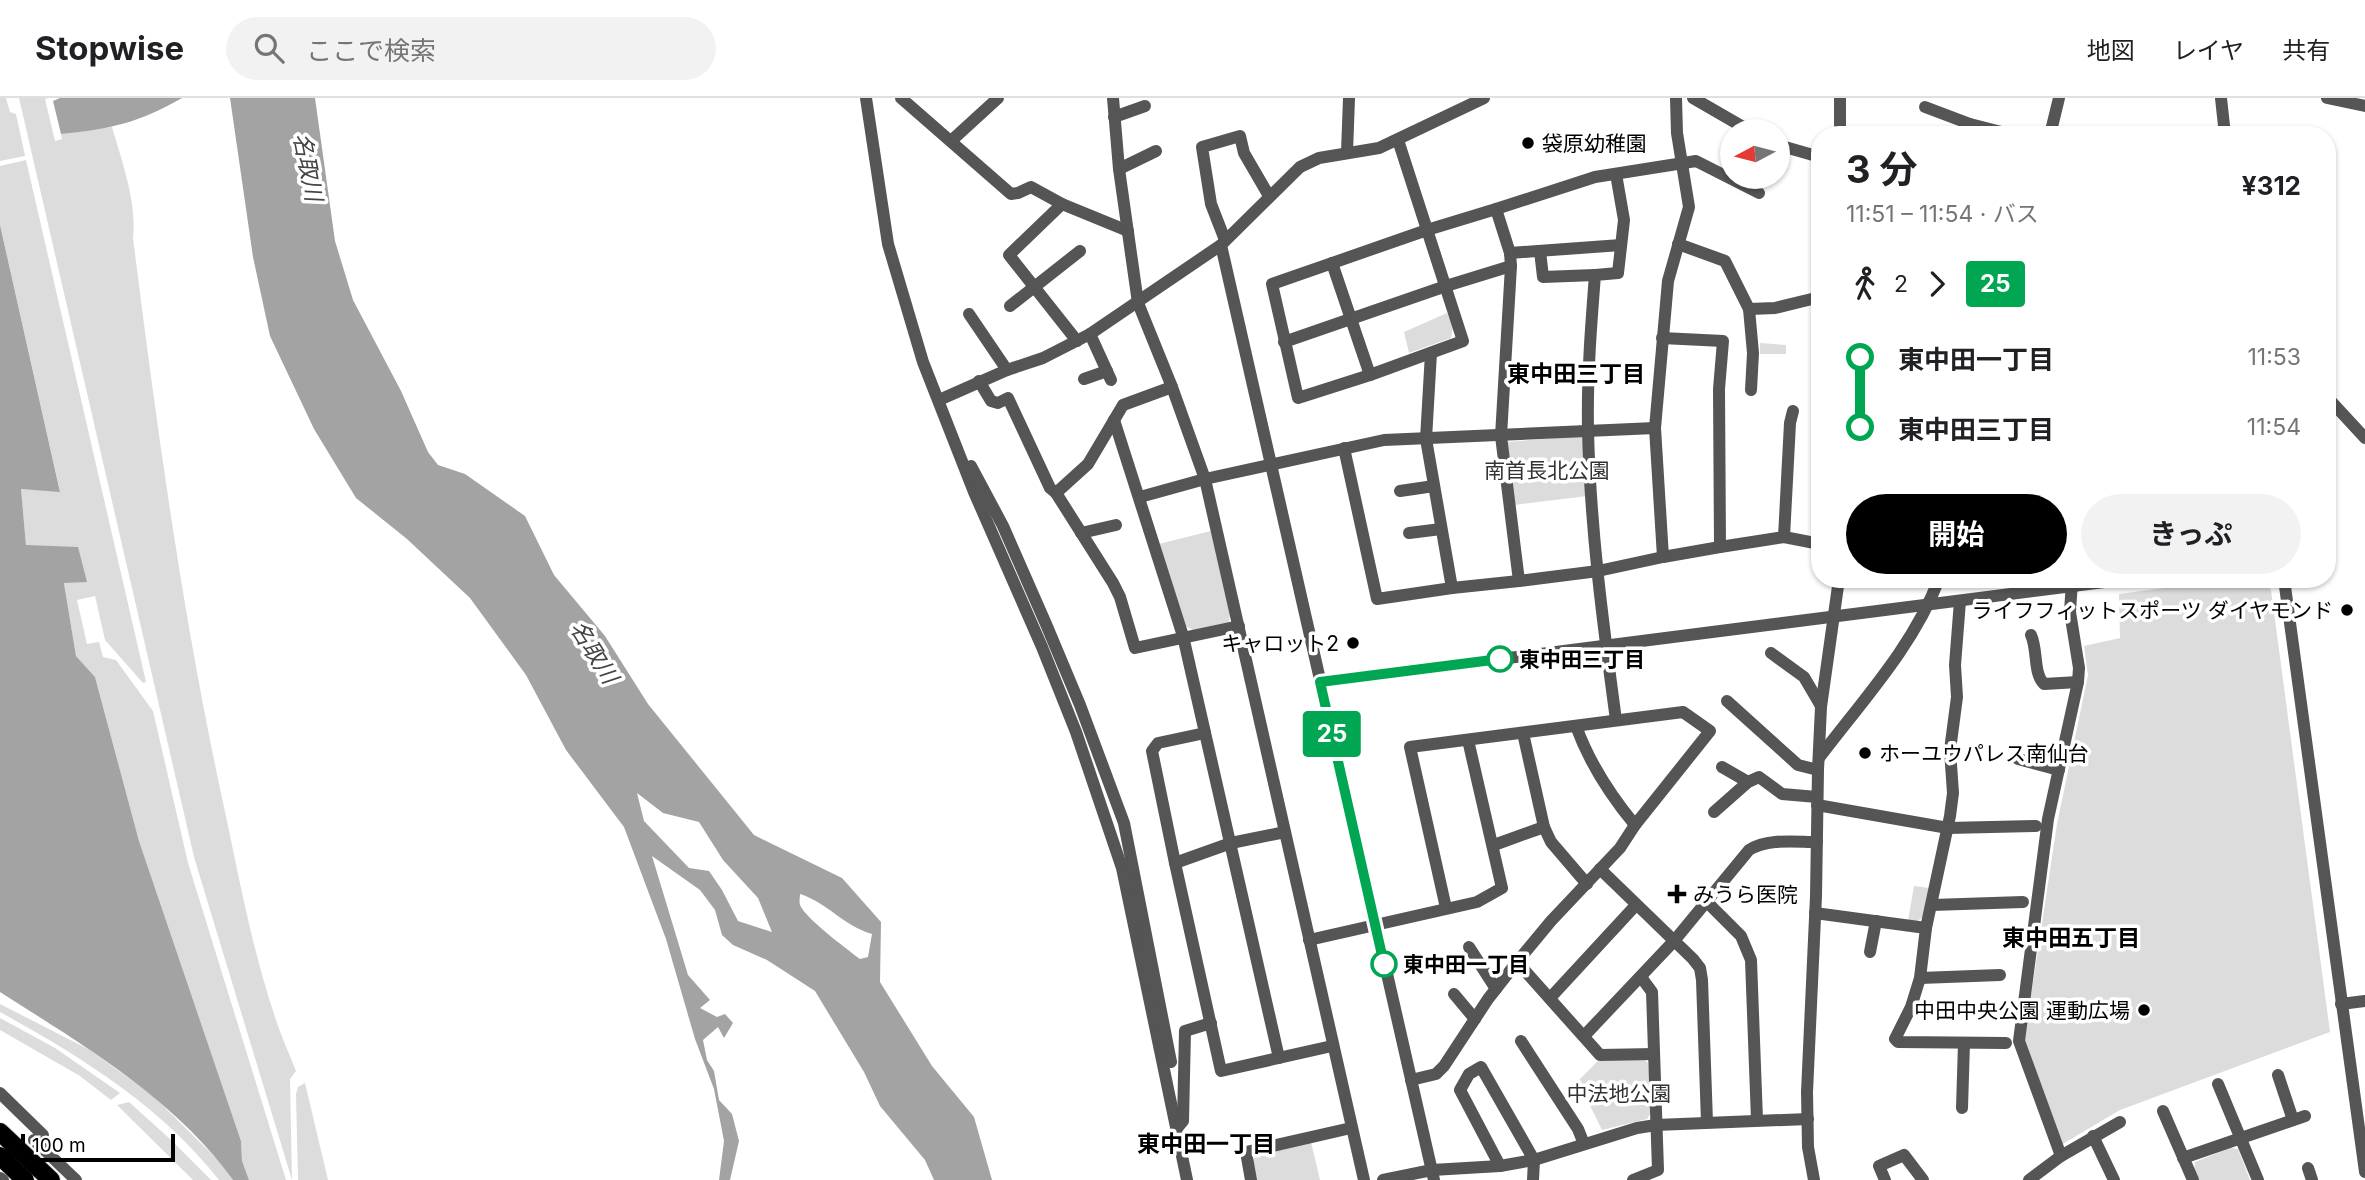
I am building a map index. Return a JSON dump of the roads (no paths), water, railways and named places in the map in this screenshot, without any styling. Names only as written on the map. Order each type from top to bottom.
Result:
[{"type":"highway","points":[[0,1132],[51,1180]]},
{"type":"highway","points":[[0,1156],[25,1180]]},
{"type":"street","points":[[866,98],[888,244],[923,362],[949,430],[1003,526],[1080,705],[1124,823],[1167,1036],[1187,1180]]},
{"type":"street","points":[[901,98],[1011,194],[1031,187],[1062,204],[1128,230]]},
{"type":"street","points":[[951,141],[998,98]]},
{"type":"street","points":[[1113,98],[1119,169],[1138,303],[1205,479],[1364,1180]]},
{"type":"street","points":[[1347,153],[1349,98]]},
{"type":"street","points":[[939,400],[979,381],[1043,358],[1090,334],[1223,243],[1300,167],[1319,158],[1379,148],[1484,98]]},
{"type":"street","points":[[1663,557],[1655,428],[1668,281],[1689,207],[1677,133],[1676,98]]},
{"type":"street","points":[[1693,98],[1730,119]]},
{"type":"street","points":[[1840,98],[1840,126]]},
{"type":"street","points":[[2052,126],[2059,98]]},
{"type":"street","points":[[2221,98],[2224,126]]},
{"type":"street","points":[[2327,98],[2356,103]]},
{"type":"street","points":[[1114,117],[1145,106]]},
{"type":"street","points":[[1925,107],[1962,126]]},
{"type":"street","points":[[1269,196],[1244,153],[1240,136],[1202,147],[1211,204],[1223,243],[1433,1175]]},
{"type":"street","points":[[1398,140],[1427,230],[1446,286],[1463,341],[1298,398],[1272,284],[1427,230],[1595,177],[1696,161],[1759,192]]},
{"type":"street","points":[[1790,149],[1811,155]]},
{"type":"street","points":[[1119,169],[1156,151]]},
{"type":"street","points":[[1540,251],[1543,277],[1618,273],[1624,220],[1616,174]]},
{"type":"street","points":[[1062,204],[1009,255],[1077,341]]},
{"type":"street","points":[[1496,209],[1511,260],[1501,436],[1519,581]]},
{"type":"street","points":[[1678,244],[1725,261],[1749,309],[1753,352],[1751,390]]},
{"type":"street","points":[[1284,342],[1540,251],[1621,245]]},
{"type":"street","points":[[1010,306],[1080,251]]},
{"type":"street","points":[[1332,263],[1370,375]]},
{"type":"street","points":[[1595,275],[1588,375],[1588,430],[1598,571],[1616,720]]},
{"type":"street","points":[[1749,309],[1775,308],[1811,299]]},
{"type":"street","points":[[969,314],[1007,370]]},
{"type":"street","points":[[1084,379],[1109,375],[1090,334]]},
{"type":"street","points":[[1662,338],[1723,341],[1719,389],[1720,547]]},
{"type":"street","points":[[1431,353],[1426,439],[1452,588]]},
{"type":"street","points":[[979,381],[991,401],[998,403],[1008,398],[1050,488],[1056,493],[1120,597],[1135,648],[1239,625]]},
{"type":"street","points":[[1056,493],[1088,464],[1123,405],[1172,387]]},
{"type":"street","points":[[2336,407],[2365,438]]},
{"type":"street","points":[[1784,537],[1793,411]]},
{"type":"street","points":[[1115,420],[1183,636],[1279,1058]]},
{"type":"street","points":[[1140,497],[1205,479],[1384,440],[1655,428]]},
{"type":"street","points":[[1344,448],[1377,599],[1598,571],[1784,537],[1811,542]]},
{"type":"street","points":[[1400,491],[1434,486]]},
{"type":"street","points":[[1081,533],[1116,524]]},
{"type":"street","points":[[1409,533],[1441,529]]},
{"type":"street","points":[[1814,1180],[1809,1155],[1808,1119],[1818,764],[1821,707],[1838,588]]},
{"type":"street","points":[[1818,764],[1894,662],[1935,588]]},
{"type":"street","points":[[1320,682],[1991,598],[2045,588]]},
{"type":"street","points":[[2061,1156],[2019,1041],[2048,819],[2078,682],[2079,668],[2070,612],[2072,588]]},
{"type":"street","points":[[2285,588],[2365,1172]]},
{"type":"street","points":[[1960,601],[1955,665],[1957,697],[1950,750],[1953,793],[1948,828],[1926,929],[1920,978],[1911,1007],[1895,1039],[1898,1042],[2007,1043]]},
{"type":"street","points":[[2031,635],[2040,680],[2044,684],[2078,682]]},
{"type":"street","points":[[1770,653],[1804,677],[1821,707]]},
{"type":"street","points":[[1727,701],[1798,765],[1818,764]]},
{"type":"street","points":[[1411,1080],[1436,1074],[1517,961],[1620,848],[1635,825],[1710,731],[1683,712],[1410,747],[1446,908]]},
{"type":"street","points":[[1576,726],[1597,771],[1635,825]]},
{"type":"street","points":[[1205,733],[1158,743],[1152,751],[1221,1071],[1332,1046]]},
{"type":"street","points":[[1523,733],[1544,827],[1550,842],[1587,884]]},
{"type":"street","points":[[1309,940],[1477,902],[1502,888],[1468,740]]},
{"type":"street","points":[[2018,759],[2059,770]]},
{"type":"street","points":[[1722,767],[1748,782]]},
{"type":"street","points":[[1714,812],[1748,782],[1759,777],[1782,794],[1948,828],[2036,826]]},
{"type":"street","points":[[1494,845],[1544,827]]},
{"type":"street","points":[[1175,863],[1231,844],[1285,832]]},
{"type":"street","points":[[1584,1036],[1674,941],[1707,903],[1737,862],[1757,845],[1816,842]]},
{"type":"street","points":[[1600,869],[1693,958],[1700,968],[1707,1122]]},
{"type":"street","points":[[1932,905],[2023,902]]},
{"type":"street","points":[[1707,903],[1741,936],[1751,960],[1758,1120]]},
{"type":"street","points":[[1550,997],[1636,905]]},
{"type":"street","points":[[1815,914],[1926,929]]},
{"type":"street","points":[[1870,952],[1876,921]]},
{"type":"street","points":[[1469,947],[1496,989]]},
{"type":"street","points":[[1517,961],[1600,1055],[1654,1054]]},
{"type":"street","points":[[1920,978],[2000,975]]},
{"type":"street","points":[[1633,1180],[1658,1170],[1652,992],[1641,977]]},
{"type":"street","points":[[1454,995],[1475,1019]]},
{"type":"street","points":[[2341,1004],[2365,1001]]},
{"type":"street","points":[[1178,1127],[1183,1121],[1185,1031],[1211,1023]]},
{"type":"street","points":[[1521,1041],[1578,1129],[1584,1144]]},
{"type":"street","points":[[1962,1108],[1964,1043]]},
{"type":"street","points":[[1500,1166],[1460,1090],[1469,1074],[1481,1067],[1534,1160],[1533,1180]]},
{"type":"street","points":[[2183,1158],[2299,1118],[2278,1074]]},
{"type":"street","points":[[2218,1084],[2258,1180]]},
{"type":"street","points":[[0,1093],[76,1180]]},
{"type":"street","points":[[2163,1111],[2193,1180]]},
{"type":"street","points":[[1383,1180],[1534,1160],[1656,1125],[1808,1119]]},
{"type":"street","points":[[2031,1179],[2061,1156],[2120,1122]]},
{"type":"street","points":[[1178,1127],[1184,1139],[1194,1180]]},
{"type":"street","points":[[1251,1180],[1246,1152],[1351,1128]]},
{"type":"street","points":[[2093,1136],[2114,1180]]},
{"type":"street","points":[[1885,1180],[1879,1166],[1904,1156],[1923,1180]]},
{"type":"water","points":[[60,98],[182,98],[124,124],[61,134],[53,101]]},
{"type":"water","name":"名取川","points":[[230,98],[315,98],[335,241],[353,300],[401,391],[428,452],[438,465],[465,474],[525,516],[554,575],[605,636],[648,704],[754,835],[842,878],[881,922],[880,982],[932,1066],[974,1117],[992,1180],[934,1180],[925,1160],[880,1106],[864,1072],[815,991],[767,960],[733,945],[722,935],[715,910],[700,890],[652,856],[688,975],[710,1000],[700,1008],[717,1017],[725,1014],[733,1023],[724,1038],[718,1027],[703,1040],[707,1060],[714,1071],[719,1100],[732,1114],[739,1141],[730,1180],[719,1180],[724,1141],[714,1089],[695,1039],[666,939],[624,827],[566,750],[526,675],[470,598],[407,539],[356,498],[314,429],[270,336],[253,257]],"holes":[[[637,793],[663,813],[699,822],[723,860],[758,898],[772,932],[738,921],[709,871],[689,868],[644,821]],[[800,894],[872,934],[868,957],[860,959],[818,926],[800,905]]]},
{"type":"water","points":[[0,225],[60,492],[21,489],[26,545],[78,547],[87,582],[64,583],[76,656],[95,677],[139,841],[241,1141],[242,1161],[249,1180],[233,1180],[210,1151],[156,1099],[95,1053],[0,992]]},
{"type":"place","name":"袋原幼稚園","points":[[1528,143]]},
{"type":"place","name":"ライフフィットスポーツ ダイヤモンド","points":[[2347,610]]},
{"type":"place","name":"キャロット2","points":[[1353,643]]},
{"type":"place","name":"東中田三丁目","points":[[1500,659]]},
{"type":"place","name":"ホーユウパレス南仙台","points":[[1865,753]]},
{"type":"place","name":"みうら医院","points":[[1677,894]]},
{"type":"place","name":"東中田一丁目","points":[[1384,964]]},
{"type":"place","name":"中田中央公園 運動広場","points":[[2144,1010]]},
{"type":"district","name":"東中田三丁目","points":[[1576,374]]},
{"type":"district","name":"東中田五丁目","points":[[2071,938]]},
{"type":"district","name":"東中田一丁目","points":[[1206,1144]]},
{"type":"park label","name":"南首長北公園","points":[[1547,470]]},
{"type":"park label","name":"中法地公園","points":[[1619,1093]]}]
